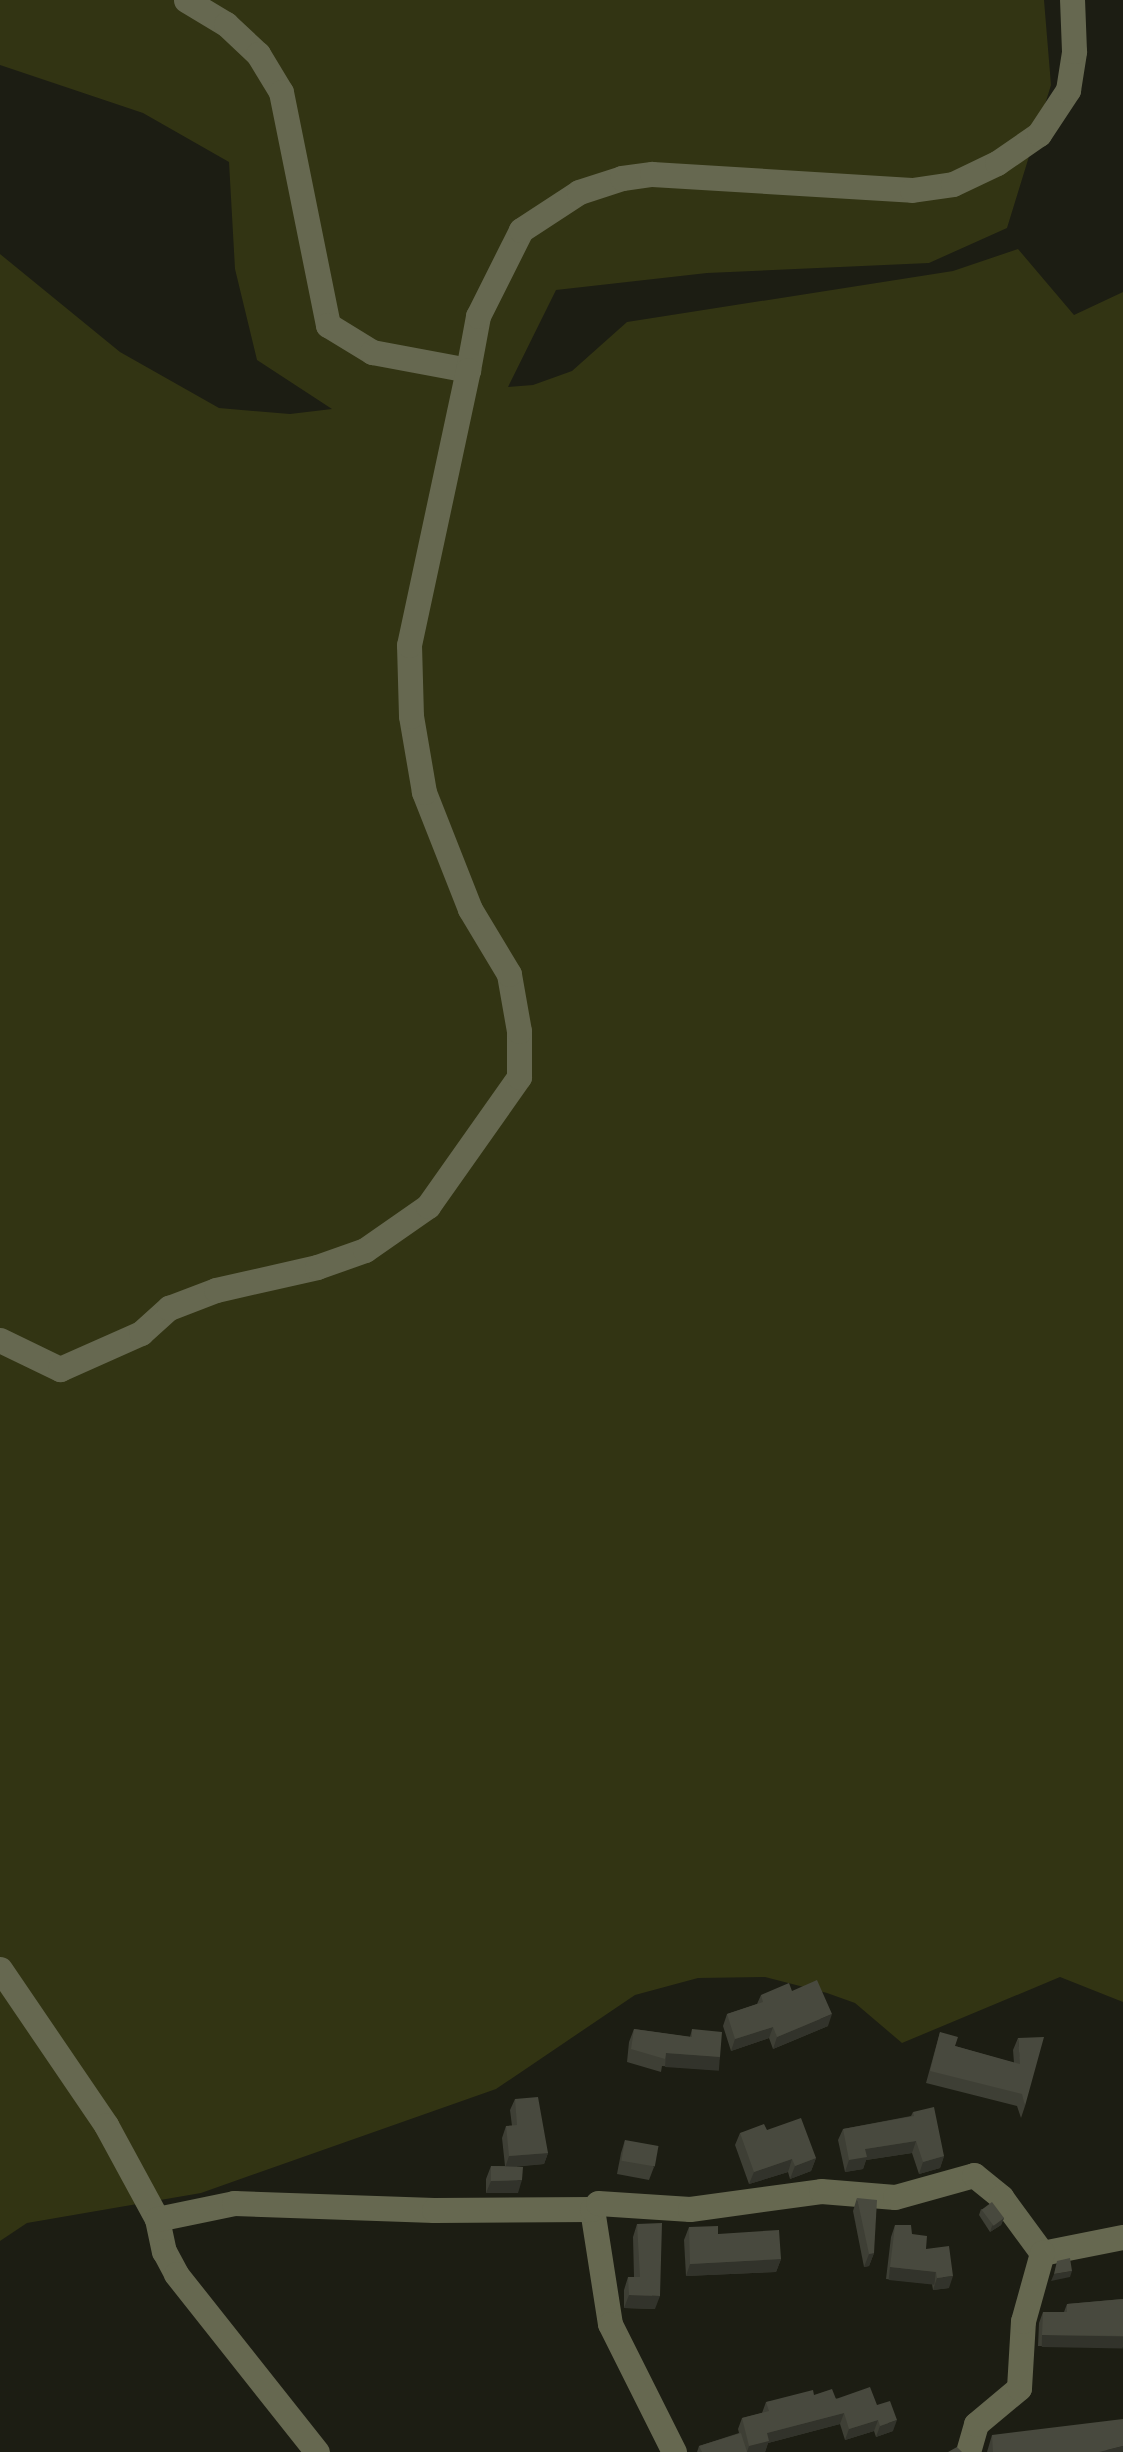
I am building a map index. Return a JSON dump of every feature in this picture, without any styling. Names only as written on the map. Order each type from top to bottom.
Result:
[{"type":"street","points":[[186,0],[226,24],[258,54],[281,92],[328,324],[372,352],[468,370]]},
{"type":"street","points":[[0,1340],[60,1369],[141,1333],[170,1308],[216,1290],[317,1268],[364,1250],[428,1206],[519,1077],[519,1031],[509,974],[470,909],[424,792],[411,716],[409,645],[478,316],[521,230],[579,192],[622,178],[652,174],[912,190],[953,184],[997,163],[1038,134],[1068,90],[1074,51],[1072,0]]},
{"type":"street","points":[[0,1969],[106,2125],[157,2220],[164,2251],[176,2274],[317,2452]]},
{"type":"street","points":[[674,2452],[610,2324],[592,2209],[598,2202],[690,2209],[821,2192],[896,2198],[974,2175],[1002,2197],[1042,2253]]},
{"type":"street","points":[[157,2220],[234,2204],[592,2209]]},
{"type":"street","points":[[1042,2253],[1123,2238]]},
{"type":"street","points":[[968,2452],[976,2424],[1019,2388],[1024,2321],[1042,2253]]},
{"type":"green space","points":[[0,0],[1044,0],[1051,85],[1007,228],[929,263],[707,273],[556,290],[508,387],[533,385],[572,371],[627,322],[953,271],[1018,249],[1074,315],[1123,292],[1123,2002],[1060,1977],[902,2043],[855,2003],[827,1993],[765,1977],[698,1978],[635,1995],[496,2089],[201,2193],[27,2223],[0,2241],[0,254],[120,352],[219,408],[290,414],[332,409],[257,360],[235,269],[229,162],[143,113],[0,65]]},
{"type":"building","points":[[817,1980],[832,2014],[777,2037],[773,2027],[735,2039],[727,2014],[763,2002],[761,1995],[789,1983],[792,1991]]},
{"type":"building","points":[[634,2029],[692,2037],[692,2029],[722,2032],[720,2057],[666,2053],[665,2059],[631,2049]]},
{"type":"building","points":[[940,2032],[958,2037],[955,2046],[1020,2064],[1018,2038],[1044,2037],[1025,2106],[1022,2094],[930,2071]]},
{"type":"building","points":[[538,2097],[548,2153],[509,2156],[506,2126],[517,2125],[515,2099]]},
{"type":"building","points":[[934,2107],[944,2156],[923,2162],[916,2141],[865,2149],[867,2157],[849,2160],[843,2129],[914,2116],[913,2112]]},
{"type":"building","points":[[801,2118],[816,2158],[795,2166],[792,2159],[754,2172],[740,2133],[764,2124],[767,2130]]},
{"type":"building","points":[[625,2140],[658,2146],[655,2167],[621,2161]]},
{"type":"building","points":[[491,2166],[523,2167],[522,2180],[491,2181]]},
{"type":"building","points":[[857,2198],[877,2200],[874,2253],[869,2254]]},
{"type":"building","points":[[992,2202],[1004,2218],[994,2226],[982,2210]]},
{"type":"building","points":[[662,2223],[660,2296],[629,2295],[628,2277],[640,2277],[637,2224]]},
{"type":"building","points":[[895,2225],[911,2225],[912,2234],[927,2236],[926,2249],[949,2246],[953,2276],[937,2278],[936,2272],[890,2267]]},
{"type":"building","points":[[718,2226],[718,2234],[779,2230],[781,2259],[690,2264],[689,2227]]},
{"type":"building","points":[[1070,2258],[1072,2271],[1054,2274],[1057,2261]]},
{"type":"building","points":[[1123,2299],[1123,2336],[1042,2335],[1043,2312],[1067,2312],[1067,2304]]},
{"type":"building","points":[[870,2387],[877,2405],[890,2401],[897,2420],[880,2426],[878,2420],[849,2429],[844,2413],[767,2433],[769,2441],[749,2446],[742,2418],[769,2411],[766,2402],[832,2389],[836,2399]]},
{"type":"building","points":[[1123,2419],[1123,2446],[1099,2452],[993,2452],[992,2435]]},
{"type":"building","points":[[741,2433],[747,2452],[702,2452],[699,2446]]}]
